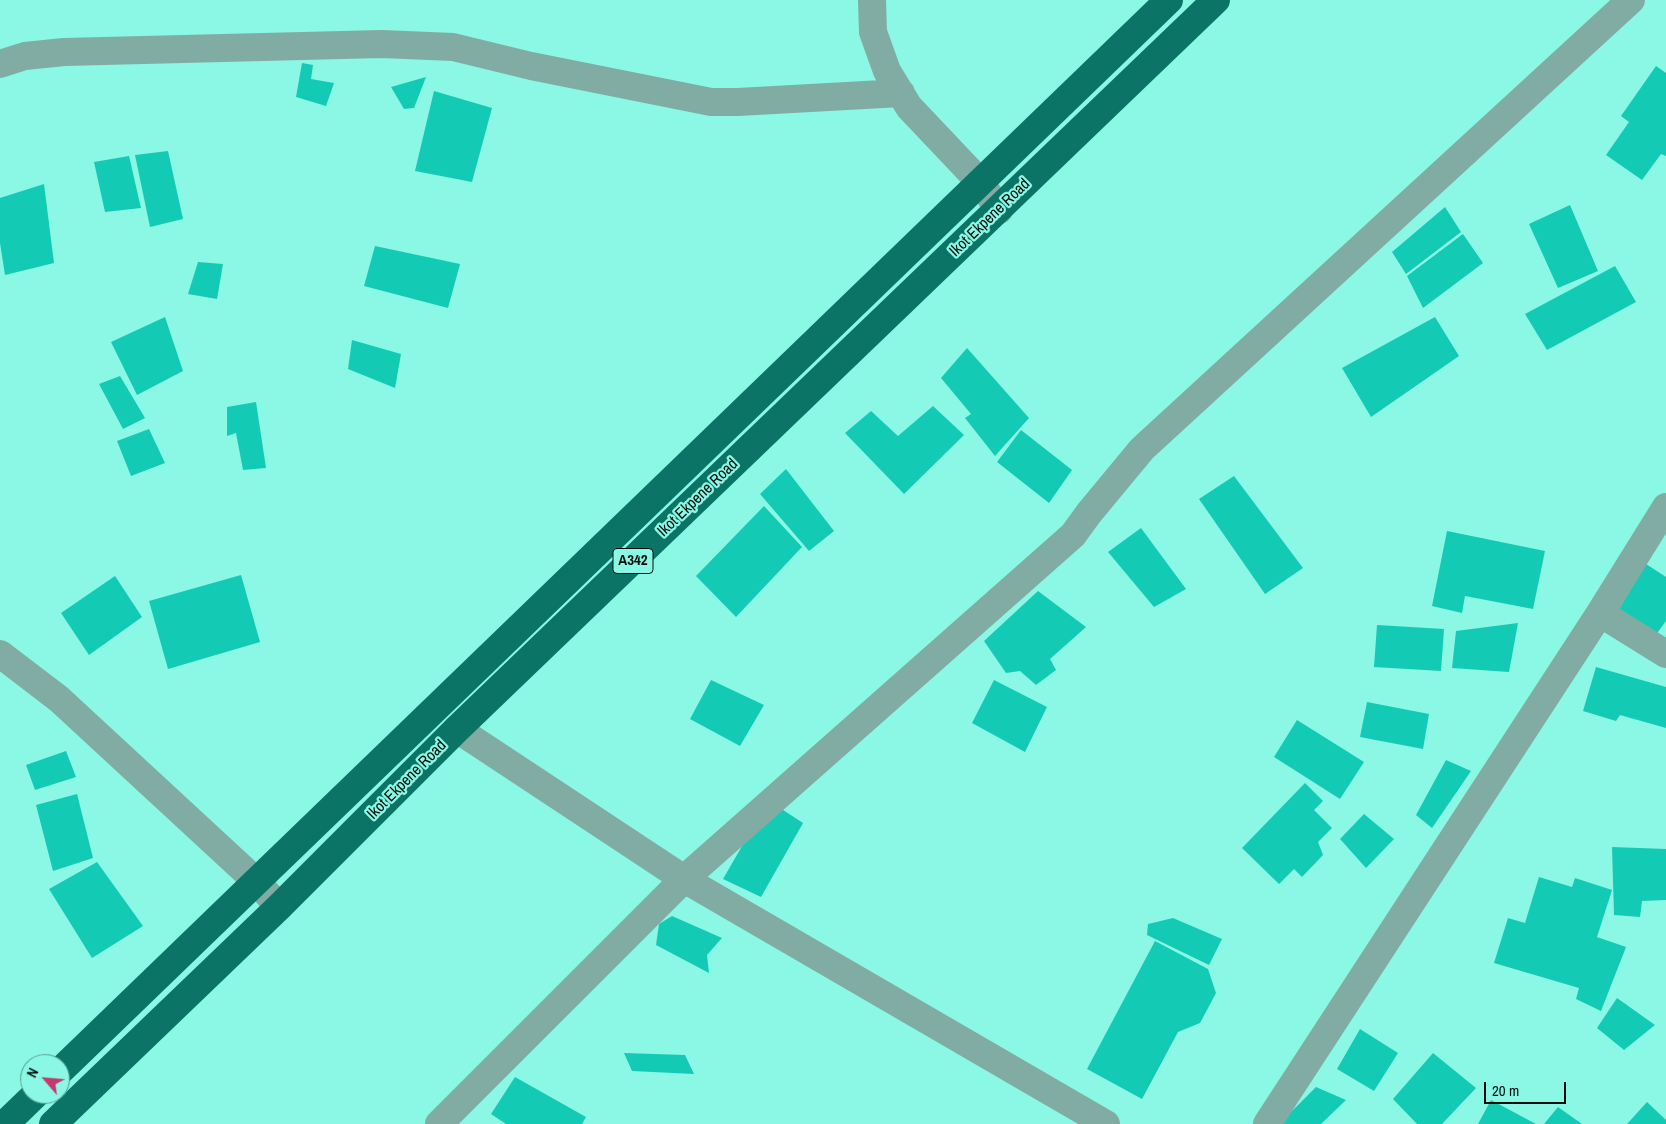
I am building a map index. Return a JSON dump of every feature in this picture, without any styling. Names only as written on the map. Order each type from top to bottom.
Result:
[{"type":"highway","name":"Ikot Ekpene Road","points":[[70,1061],[1169,0]]},
{"type":"highway","name":"Ikot Ekpene Road","points":[[53,1124],[279,907],[458,729],[1216,0]]},
{"type":"highway","points":[[5,1124],[26,1104]]},
{"type":"street","points":[[872,0],[873,32],[887,71],[909,107],[981,183],[999,210]]},
{"type":"street","points":[[439,1124],[684,879],[1073,535],[1142,449],[1631,0]]},
{"type":"street","points":[[0,64],[25,56],[64,52],[391,44],[453,47],[531,66],[711,102],[901,93]]},
{"type":"street","points":[[1267,1124],[1600,613],[1666,507]]},
{"type":"street","points":[[1600,613],[1666,654]]},
{"type":"street","points":[[0,654],[58,699],[257,882],[279,907]]},
{"type":"street","points":[[458,729],[684,879],[1106,1124]]},
{"type":"building","points":[[302,63],[313,65],[311,79],[334,83],[326,106],[296,97]]},
{"type":"building","points":[[1656,66],[1666,73],[1666,156],[1661,154],[1642,180],[1606,155],[1629,122],[1621,116]]},
{"type":"building","points":[[426,77],[414,108],[404,109],[391,87]]},
{"type":"building","points":[[434,91],[492,108],[472,182],[415,171]]},
{"type":"building","points":[[168,151],[183,219],[150,227],[135,155]]},
{"type":"building","points":[[129,156],[141,208],[105,212],[94,162]]},
{"type":"building","points":[[44,184],[54,263],[5,275],[0,243],[0,198]]},
{"type":"building","points":[[1570,205],[1598,271],[1558,288],[1529,224]]},
{"type":"building","points":[[1445,207],[1461,232],[1406,274],[1392,252]]},
{"type":"building","points":[[1463,234],[1483,263],[1423,308],[1407,276]]},
{"type":"building","points":[[375,246],[460,264],[448,308],[364,286]]},
{"type":"building","points":[[198,262],[223,264],[217,299],[188,294]]},
{"type":"building","points":[[1615,266],[1636,302],[1547,350],[1525,314]]},
{"type":"building","points":[[165,317],[183,371],[137,395],[111,342]]},
{"type":"building","points":[[1435,317],[1459,356],[1371,417],[1342,368]]},
{"type":"building","points":[[352,340],[401,354],[395,388],[348,369]]},
{"type":"building","points":[[967,348],[1029,418],[995,456],[965,418],[971,414],[941,378]]},
{"type":"building","points":[[120,376],[145,418],[123,429],[99,384]]},
{"type":"building","points":[[256,402],[266,468],[243,470],[236,433],[227,436],[227,407]]},
{"type":"building","points":[[933,406],[964,435],[904,494],[845,433],[871,411],[898,436]]},
{"type":"building","points":[[149,429],[165,463],[131,476],[117,441]]},
{"type":"building","points":[[1021,430],[1072,470],[1049,503],[997,462]]},
{"type":"building","points":[[786,469],[834,531],[809,551],[760,494]]},
{"type":"building","points":[[1234,476],[1303,568],[1265,594],[1199,499]]},
{"type":"building","points":[[764,506],[802,547],[736,617],[696,576]]},
{"type":"building","points":[[1141,528],[1186,589],[1154,607],[1108,552]]},
{"type":"building","points":[[1447,531],[1545,551],[1533,609],[1465,596],[1462,613],[1432,606]]},
{"type":"building","points":[[1646,564],[1666,577],[1666,621],[1655,636],[1616,614]]},
{"type":"building","points":[[241,575],[260,642],[168,669],[149,601]]},
{"type":"building","points":[[115,576],[142,617],[89,655],[61,613]]},
{"type":"building","points":[[1038,591],[1086,627],[1050,659],[1056,670],[1036,685],[1020,671],[1006,673],[984,641]]},
{"type":"building","points":[[1518,623],[1509,672],[1452,668],[1456,631]]},
{"type":"building","points":[[1377,625],[1444,629],[1441,671],[1374,667]]},
{"type":"building","points":[[1596,667],[1666,687],[1666,728],[1620,715],[1616,721],[1583,711]]},
{"type":"building","points":[[711,680],[764,705],[740,746],[690,719]]},
{"type":"building","points":[[994,680],[1047,707],[1025,752],[972,723]]},
{"type":"building","points":[[1367,702],[1429,714],[1423,749],[1360,737]]},
{"type":"building","points":[[1297,720],[1364,762],[1340,799],[1274,757]]},
{"type":"building","points":[[66,751],[76,777],[35,790],[26,765]]},
{"type":"building","points":[[1446,760],[1471,771],[1432,828],[1416,815]]},
{"type":"building","points":[[1305,783],[1323,801],[1314,810],[1332,828],[1318,842],[1323,855],[1302,877],[1294,869],[1279,884],[1242,848]]},
{"type":"building","points":[[77,794],[93,858],[53,871],[36,805]]},
{"type":"building","points":[[780,808],[803,823],[761,897],[723,879],[745,841]]},
{"type":"building","points":[[1364,814],[1394,839],[1366,868],[1340,839]]},
{"type":"building","points":[[1612,847],[1666,849],[1666,900],[1642,901],[1640,917],[1614,915]]},
{"type":"building","points":[[97,862],[143,926],[92,958],[49,889]]},
{"type":"building","points":[[1539,877],[1572,887],[1575,878],[1612,890],[1597,937],[1626,947],[1601,1011],[1576,999],[1579,988],[1494,963],[1508,918],[1525,923]]},
{"type":"building","points":[[672,916],[722,938],[707,955],[709,973],[656,945],[659,924]]},
{"type":"building","points":[[1173,918],[1222,939],[1209,965],[1147,935],[1148,924]]},
{"type":"building","points":[[1155,941],[1208,969],[1216,993],[1200,1023],[1178,1032],[1142,1099],[1087,1069]]},
{"type":"building","points":[[1617,998],[1655,1025],[1624,1050],[1597,1028]]},
{"type":"building","points":[[1360,1029],[1398,1053],[1374,1091],[1337,1069]]},
{"type":"building","points":[[624,1053],[685,1055],[694,1074],[632,1071]]},
{"type":"building","points":[[1433,1053],[1476,1088],[1442,1124],[1417,1124],[1393,1099]]},
{"type":"building","points":[[515,1077],[586,1117],[582,1124],[506,1124],[491,1114]]},
{"type":"building","points":[[1316,1087],[1346,1100],[1321,1124],[1279,1124]]},
{"type":"building","points":[[1491,1100],[1536,1124],[1478,1124]]},
{"type":"building","points":[[1647,1102],[1666,1120],[1666,1124],[1627,1124]]},
{"type":"building","points":[[1558,1107],[1582,1124],[1544,1124]]}]
